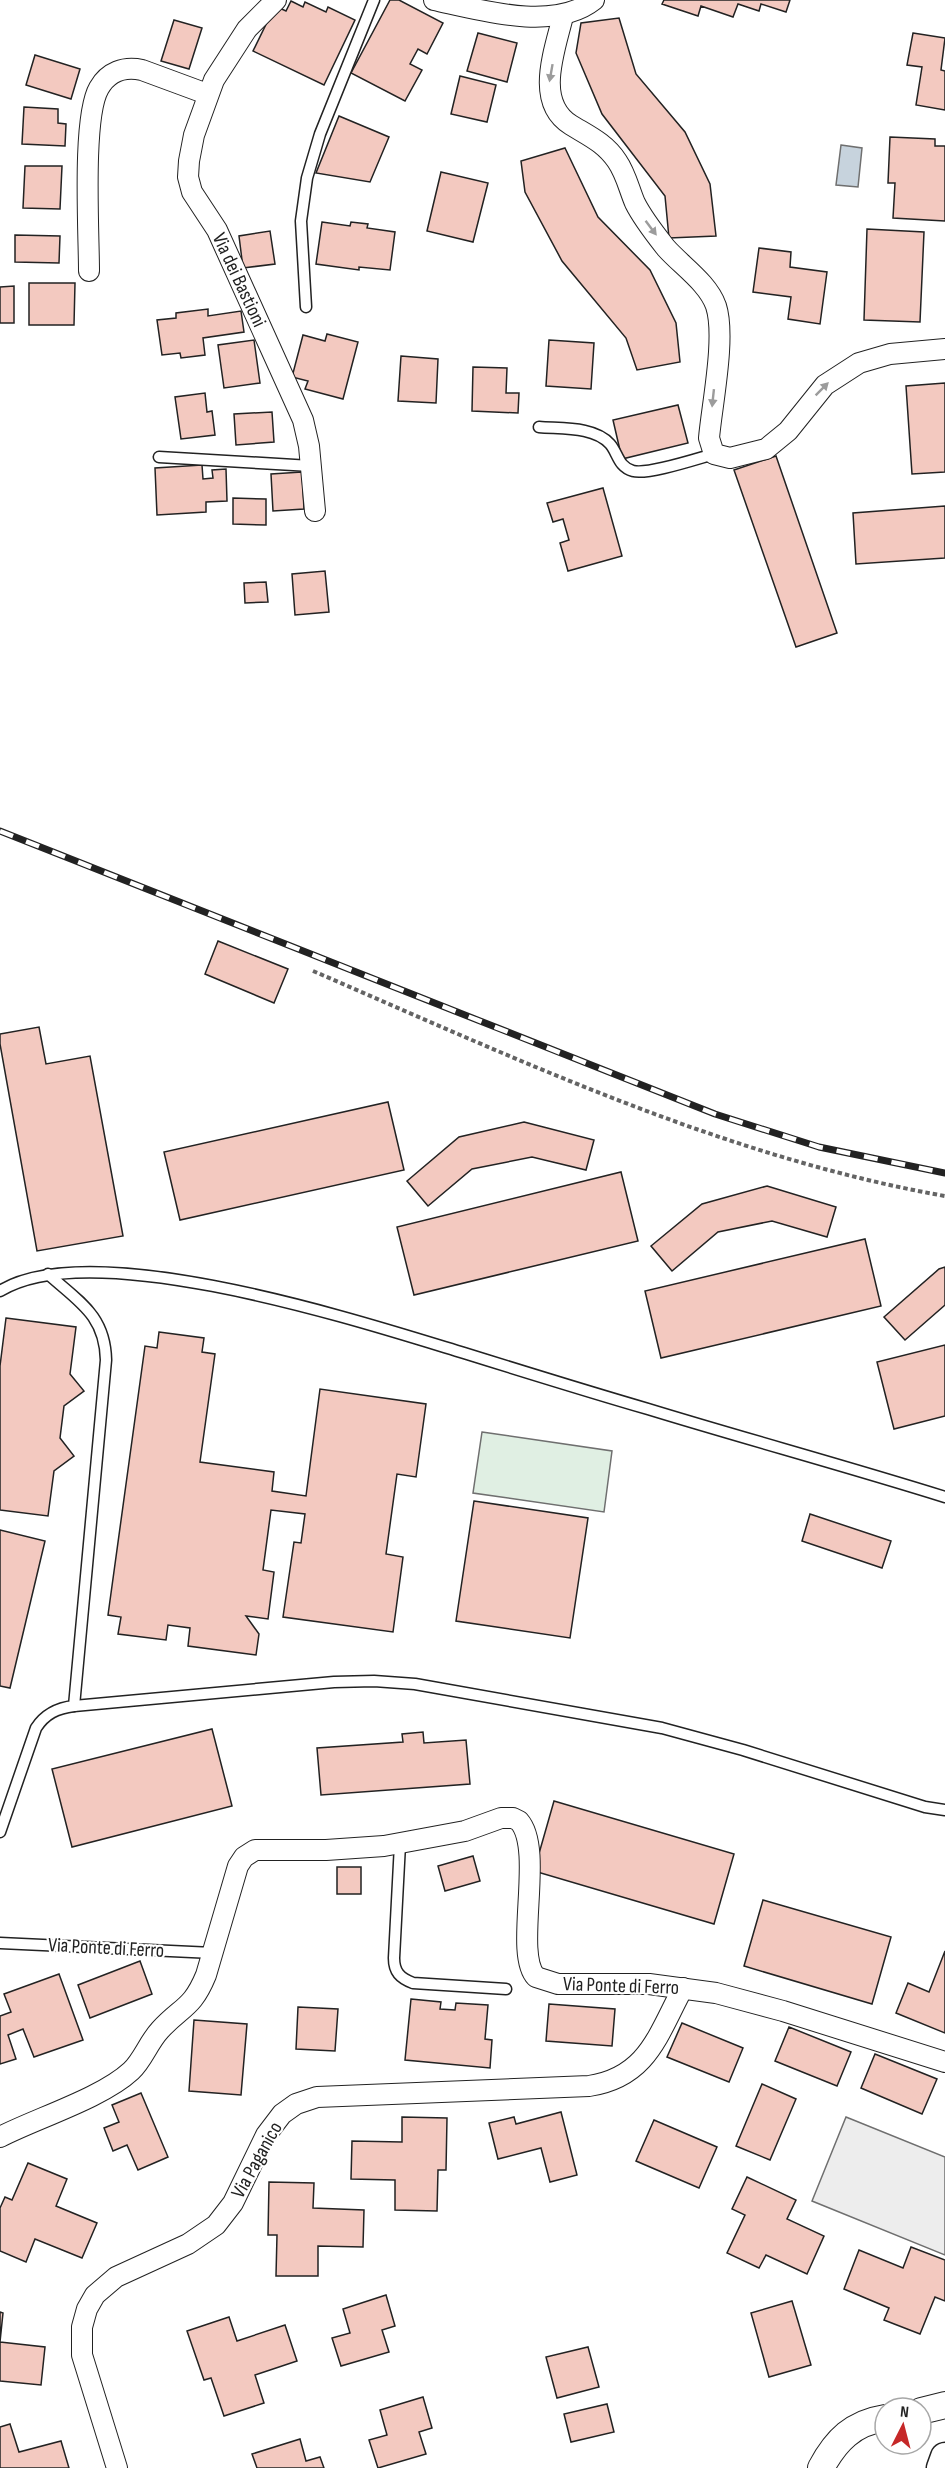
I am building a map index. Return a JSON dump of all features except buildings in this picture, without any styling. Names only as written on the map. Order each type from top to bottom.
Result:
[{"type":"main road","points":[[941,2468],[945,2457]]},
{"type":"street","name":"Via dei Bastioni","points":[[276,0],[248,29],[223,65],[207,94],[191,149],[188,169],[190,185],[196,200],[217,230],[300,413],[308,440],[315,511]]},
{"type":"street","points":[[434,0],[508,14],[562,16],[579,10],[594,0]]},
{"type":"street","points":[[562,16],[549,84],[550,97],[555,109],[565,121],[596,139],[610,151],[624,171],[632,195],[646,220],[666,247],[706,288],[717,308],[720,324],[719,341],[709,438],[714,454],[730,458],[766,449],[788,431],[825,386],[859,363],[890,354],[945,349]]},
{"type":"street","points":[[89,271],[90,129],[98,89],[112,74],[131,68],[207,94]]},
{"type":"street","name":"Via Ponte di Ferro","points":[[0,2137],[110,2086],[132,2070],[160,2030],[190,2005],[199,1993],[213,1953],[238,1866],[249,1853],[263,1849],[333,1850],[400,1844],[465,1831],[501,1818],[513,1818],[522,1824],[526,1834],[529,1874],[528,1962],[536,1977],[558,1984],[635,1983],[683,1988],[745,2000],[945,2062]]},
{"type":"street","name":"Via Paganico","points":[[117,2468],[82,2355],[82,2327],[87,2309],[95,2295],[116,2277],[188,2244],[216,2225],[233,2204],[266,2135],[282,2114],[297,2104],[317,2097],[434,2094],[605,2084],[626,2075],[645,2058],[683,1988]]},
{"type":"street","points":[[821,2468],[833,2448],[848,2432],[860,2424],[873,2421]]},
{"type":"lane","points":[[306,308],[301,221],[307,178],[320,134],[374,0]]},
{"type":"lane","points":[[539,427],[585,432],[600,437],[610,445],[621,464],[637,472],[714,454]]},
{"type":"lane","points":[[159,457],[310,466]]},
{"type":"lane","points":[[0,1291],[20,1281],[48,1274],[106,1272],[143,1275],[215,1287],[427,1342],[945,1497]]},
{"type":"lane","points":[[48,1274],[97,1321],[105,1339],[106,1350],[74,1706]]},
{"type":"lane","points":[[0,1832],[36,1728],[48,1715],[64,1707],[334,1682],[374,1681],[416,1684],[662,1728],[733,1747],[925,1807],[945,1810]]},
{"type":"lane","points":[[400,1844],[394,1958],[396,1971],[405,1980],[413,1983],[506,1989]]},
{"type":"lane","name":"Via Ponte di Ferro","points":[[0,1943],[213,1953]]},
{"type":"path","points":[[313,971],[550,1073],[671,1119],[824,1168],[945,1196]]},
{"type":"green space","points":[[482,1432],[612,1451],[604,1512],[473,1493]]},
{"type":"shaded area","points":[[841,145],[862,148],[858,187],[836,185]]},
{"type":"shaded area","points":[[846,2117],[945,2157],[945,2255],[812,2201]]},
{"type":"railway","points":[[0,831],[715,1114],[819,1147],[945,1173]]}]
